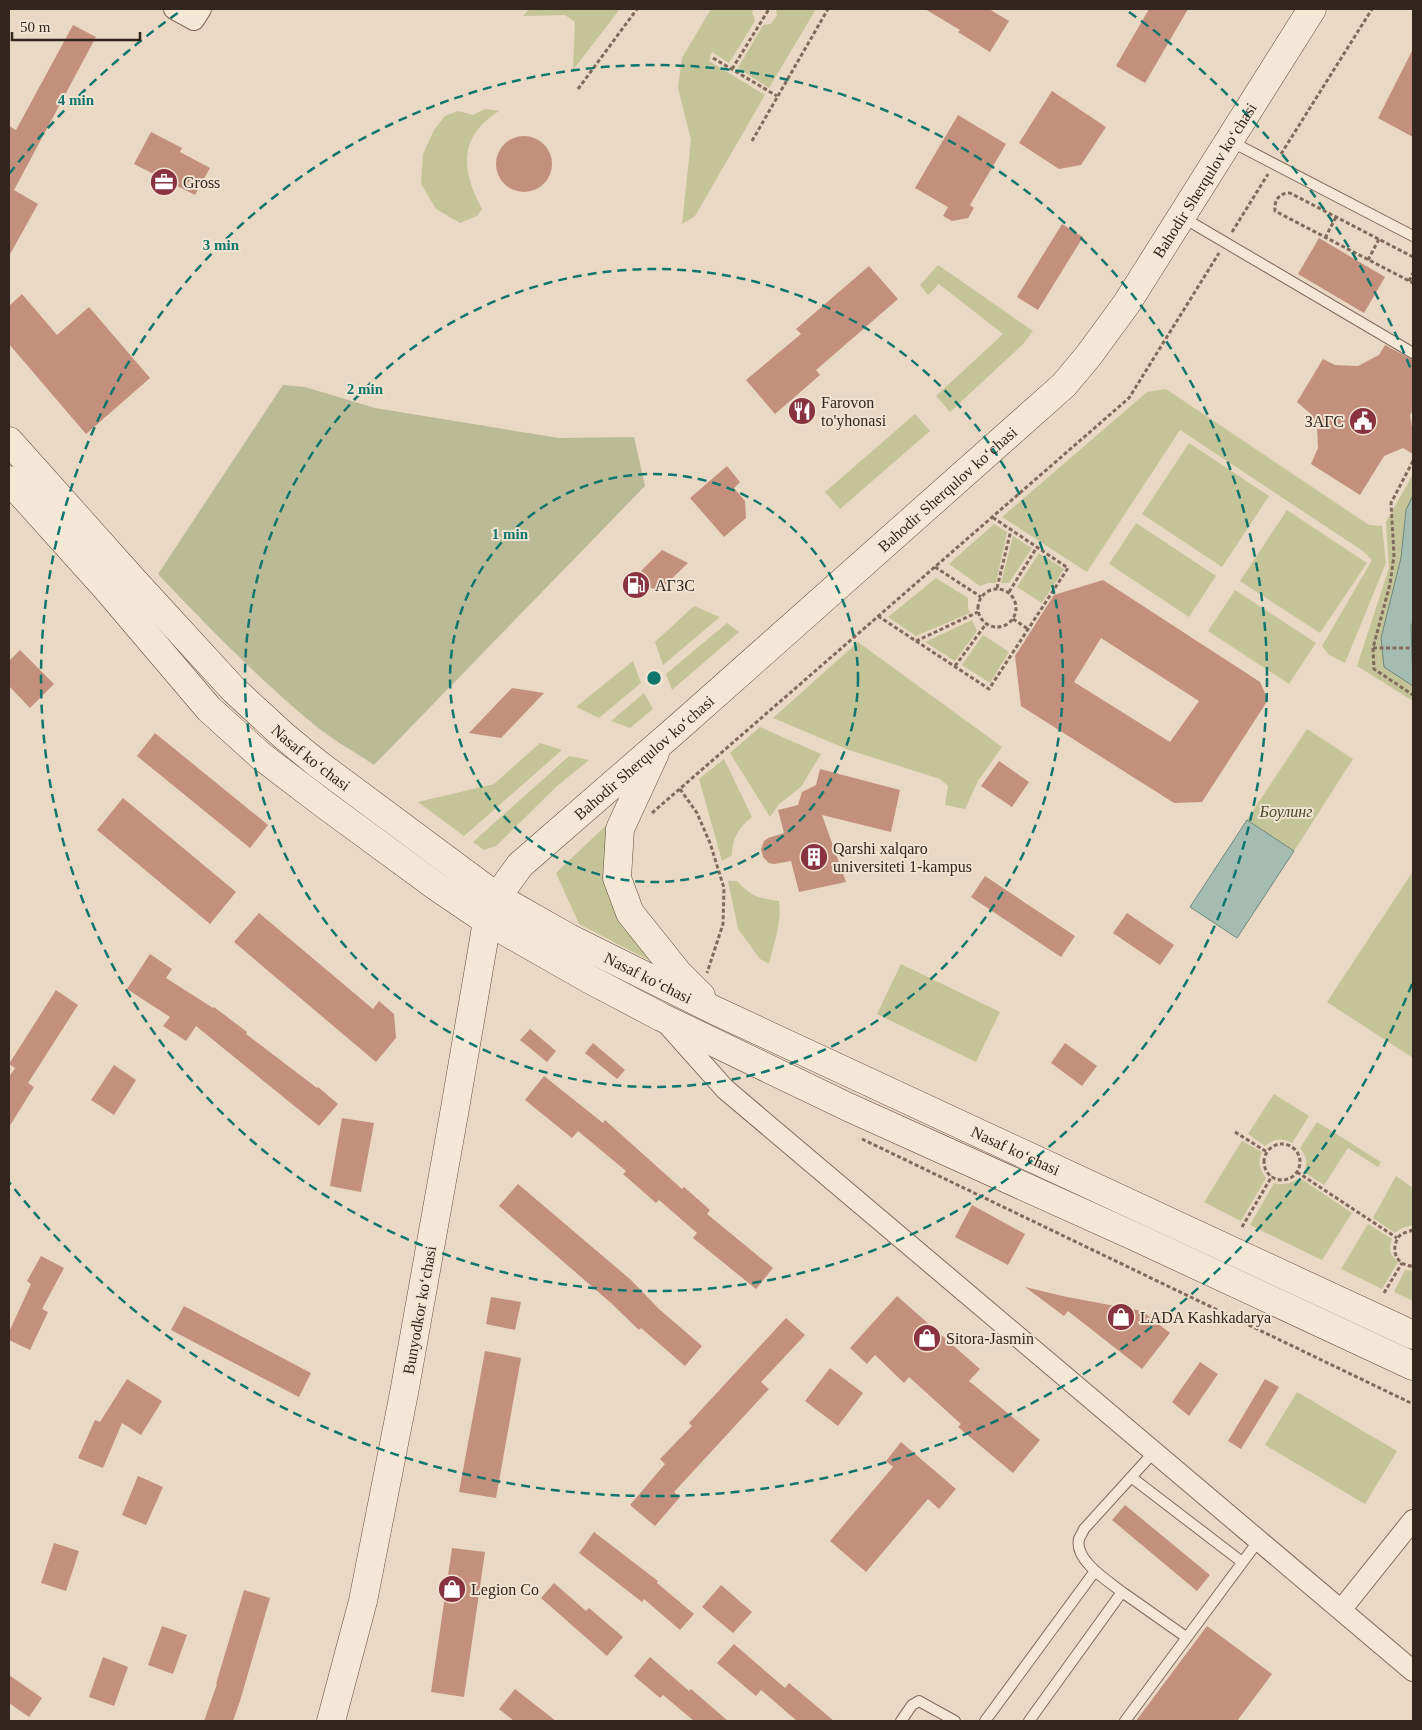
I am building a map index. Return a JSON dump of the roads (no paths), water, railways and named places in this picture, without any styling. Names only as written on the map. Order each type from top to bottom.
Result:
[{"type":"main road","name":"Bahodir Sherqulov ko‘chasi","points":[[492,909],[520,865],[1064,385],[1089,355],[1127,303],[1312,9]]},
{"type":"main road","name":"Nasaf ko‘chasi","points":[[9,441],[134,582],[234,690],[284,736],[492,909],[590,979],[661,1017],[848,1107],[1145,1241],[1413,1366]]},
{"type":"main road","name":"Nasaf ko‘chasi","points":[[9,480],[107,589],[209,709],[262,756],[437,887],[569,938],[716,1011],[1413,1335]]},
{"type":"main road","points":[[660,743],[620,829],[617,878],[630,913],[678,973],[716,1011]]},
{"type":"main road","name":"Bunyodkor koʻchasi","points":[[331,1721],[363,1601],[404,1393],[492,909]]},
{"type":"street","points":[[174,9],[194,20],[201,9]]},
{"type":"street","points":[[661,1017],[725,1088],[1413,1671]]},
{"type":"street","points":[[1341,1610],[1413,1520]]},
{"type":"lane","points":[[1228,140],[1413,236]]},
{"type":"lane","points":[[1181,217],[1413,353]]},
{"type":"lane","points":[[1154,1452],[1084,1528],[1079,1540],[1080,1553],[1095,1571],[1186,1637]]},
{"type":"lane","points":[[1131,1477],[1242,1562]]},
{"type":"lane","points":[[1125,1721],[1259,1540]]},
{"type":"lane","points":[[985,1721],[1095,1571]]},
{"type":"lane","points":[[1029,1721],[1122,1592]]},
{"type":"lane","points":[[901,1721],[912,1705],[919,1701],[955,1721]]},
{"type":"place","name":"Gross","points":[[164,182]]},
{"type":"place","name":"Farovon to'yhonasi","points":[[802,411]]},
{"type":"place","name":"ЗАГС","points":[[1363,421]]},
{"type":"place","name":"АГЗС","points":[[636,585]]},
{"type":"place","name":"Qarshi xalqaro universiteti 1-kampus","points":[[814,857]]},
{"type":"place","name":"LADA Kashkadarya","points":[[1121,1317]]},
{"type":"place","name":"Sitora-Jasmin","points":[[927,1338]]},
{"type":"place","name":"Legion Co","points":[[452,1589]]},
{"type":"park label","name":"Боулинг","points":[[1286,811]]}]
